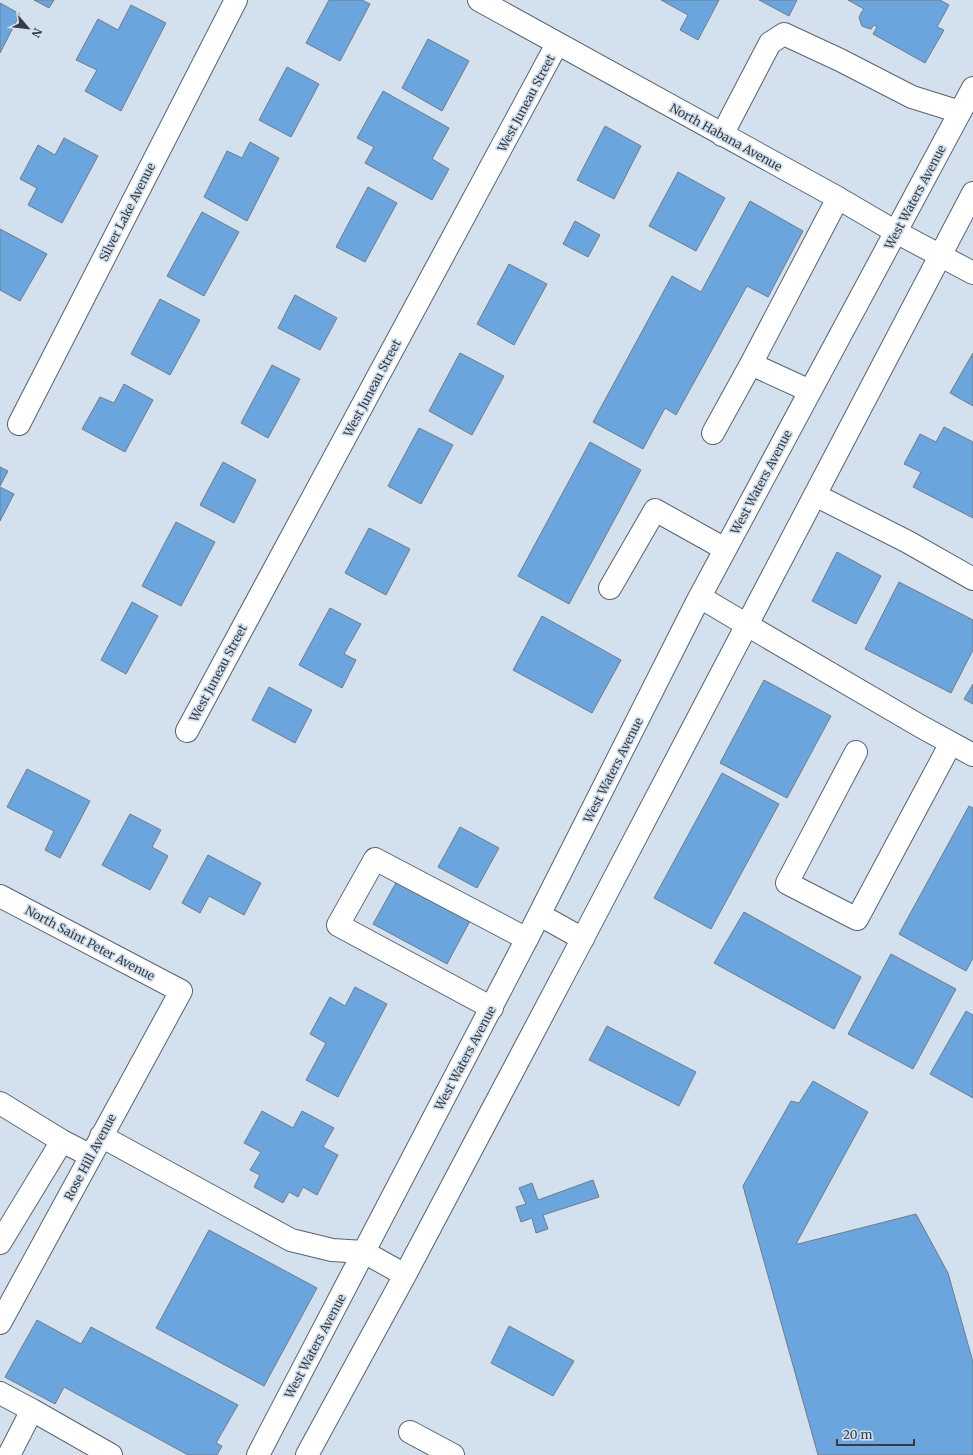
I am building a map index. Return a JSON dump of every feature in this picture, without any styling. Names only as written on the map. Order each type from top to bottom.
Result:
[{"type":"main road","name":"Silver Lake Avenue","points":[[19,424],[236,0]]},
{"type":"main road","name":"North Habana Avenue","points":[[479,0],[838,198],[896,232],[973,273]]},
{"type":"main road","points":[[722,135],[770,43],[784,34],[840,60],[912,97],[960,112]]},
{"type":"main road","name":"West Juneau Street","points":[[187,731],[557,44]]},
{"type":"main road","name":"West Waters Avenue","points":[[258,1455],[540,915],[725,549],[973,88]]},
{"type":"main road","points":[[307,1455],[583,939],[973,193]]},
{"type":"main road","points":[[713,433],[838,198]]},
{"type":"main road","points":[[751,364],[810,391]]},
{"type":"main road","points":[[815,495],[908,542],[973,578]]},
{"type":"main road","points":[[610,588],[655,510],[725,549]]},
{"type":"main road","points":[[700,597],[973,755]]},
{"type":"main road","points":[[856,752],[787,882],[857,919],[951,743]]},
{"type":"main road","points":[[492,1008],[338,925],[375,859],[527,939]]},
{"type":"main road","name":"North Saint Peter Avenue","points":[[0,896],[181,991]]},
{"type":"main road","points":[[540,915],[583,939]]},
{"type":"main road","name":"Rose Hill Avenue","points":[[0,1324],[181,991]]},
{"type":"main road","points":[[0,1103],[62,1141],[91,1156]]},
{"type":"main road","points":[[101,1136],[291,1240],[332,1250],[364,1252],[405,1274]]},
{"type":"main road","points":[[0,1243],[62,1141]]},
{"type":"main road","points":[[0,1393],[111,1455]]},
{"type":"main road","points":[[9,1455],[32,1410]]},
{"type":"main road","points":[[410,1432],[453,1455]]},
{"type":"building","points":[[34,0],[54,0],[49,8]]},
{"type":"building","points":[[329,0],[362,0],[370,4],[340,61],[306,43]]},
{"type":"building","points":[[661,0],[719,0],[698,40],[680,30],[688,15]]},
{"type":"building","points":[[759,0],[797,0],[789,16]]},
{"type":"building","points":[[848,0],[940,0],[949,5],[937,27],[944,30],[925,63],[873,34],[877,27],[874,25],[871,29],[862,26],[859,18],[864,9]]},
{"type":"building","points":[[0,3],[20,14],[0,53]]},
{"type":"building","points":[[131,5],[166,23],[121,111],[85,91],[97,70],[76,60],[98,19],[118,30]]},
{"type":"building","points":[[428,39],[469,61],[442,111],[402,88]]},
{"type":"building","points":[[287,67],[319,84],[291,137],[259,120]]},
{"type":"building","points":[[383,91],[449,128],[432,159],[449,169],[432,200],[365,163],[374,147],[357,138]]},
{"type":"building","points":[[605,126],[641,146],[614,199],[577,180]]},
{"type":"building","points":[[64,138],[98,156],[62,223],[28,205],[37,188],[20,179],[38,145],[55,155]]},
{"type":"building","points":[[250,142],[279,158],[247,221],[204,197],[227,151],[242,158]]},
{"type":"building","points":[[678,172],[725,198],[696,251],[649,226]]},
{"type":"building","points":[[368,187],[397,203],[365,262],[336,247]]},
{"type":"building","points":[[750,201],[803,231],[768,297],[747,286],[676,415],[665,408],[643,449],[593,422],[672,276],[701,292]]},
{"type":"building","points":[[202,212],[239,232],[204,296],[167,276]]},
{"type":"building","points":[[575,221],[600,235],[588,257],[563,244]]},
{"type":"building","points":[[0,229],[47,254],[20,301],[0,290]]},
{"type":"building","points":[[509,264],[547,284],[514,345],[477,324]]},
{"type":"building","points":[[295,295],[337,318],[320,350],[278,328]]},
{"type":"building","points":[[160,299],[200,320],[170,375],[131,354]]},
{"type":"building","points":[[460,353],[504,376],[472,435],[429,411]]},
{"type":"building","points":[[973,353],[973,406],[950,393]]},
{"type":"building","points":[[272,365],[300,379],[268,438],[241,423]]},
{"type":"building","points":[[124,384],[153,400],[125,452],[82,429],[100,397],[114,403]]},
{"type":"building","points":[[944,427],[973,442],[973,518],[913,487],[921,472],[904,464],[920,434],[936,442]]},
{"type":"building","points":[[419,428],[453,445],[421,504],[388,486]]},
{"type":"building","points":[[590,442],[641,470],[569,604],[518,576]]},
{"type":"building","points":[[223,462],[256,480],[234,523],[200,505]]},
{"type":"building","points":[[0,467],[8,471],[0,486]]},
{"type":"building","points":[[0,487],[14,494],[0,521]]},
{"type":"building","points":[[176,522],[215,542],[181,606],[142,586]]},
{"type":"building","points":[[369,528],[410,549],[386,595],[345,573]]},
{"type":"building","points":[[837,552],[881,576],[856,624],[812,601]]},
{"type":"building","points":[[899,582],[973,620],[973,650],[951,693],[865,649]]},
{"type":"building","points":[[132,602],[158,616],[126,674],[101,660]]},
{"type":"building","points":[[330,608],[361,624],[344,654],[356,660],[342,688],[299,665]]},
{"type":"building","points":[[542,616],[621,660],[592,713],[513,670]]},
{"type":"building","points":[[764,680],[831,716],[787,798],[720,763]]},
{"type":"building","points":[[973,684],[973,704],[964,699]]},
{"type":"building","points":[[269,687],[312,710],[295,743],[252,720]]},
{"type":"building","points":[[27,769],[90,801],[60,858],[45,850],[54,831],[7,807]]},
{"type":"building","points":[[722,773],[779,804],[711,929],[654,898]]},
{"type":"building","points":[[969,806],[973,808],[973,958],[966,971],[899,934]]},
{"type":"building","points":[[130,814],[161,830],[152,847],[168,856],[150,890],[102,865]]},
{"type":"building","points":[[460,827],[499,848],[477,888],[438,867]]},
{"type":"building","points":[[208,855],[261,883],[244,915],[209,896],[200,913],[182,903]]},
{"type":"building","points":[[397,881],[470,921],[447,964],[373,924]]},
{"type":"building","points":[[744,912],[861,977],[834,1029],[714,963]]},
{"type":"building","points":[[891,954],[956,989],[913,1069],[848,1034]]},
{"type":"building","points":[[355,987],[387,1004],[338,1097],[306,1080],[326,1043],[310,1034],[330,997],[345,1006]]},
{"type":"building","points":[[966,1011],[973,1015],[973,1098],[930,1074]]},
{"type":"building","points":[[607,1026],[696,1072],[679,1106],[589,1060]]},
{"type":"building","points":[[813,1081],[868,1112],[796,1244],[916,1214],[948,1273],[973,1362],[973,1455],[818,1455],[743,1186],[791,1101],[799,1103]]},
{"type":"building","points":[[262,1111],[293,1128],[302,1111],[334,1128],[323,1147],[338,1155],[317,1195],[303,1187],[298,1197],[289,1192],[283,1203],[254,1187],[260,1175],[250,1170],[261,1152],[244,1143]]},
{"type":"building","points":[[593,1180],[599,1197],[543,1215],[548,1229],[536,1233],[532,1218],[521,1222],[516,1207],[526,1204],[519,1188],[532,1183],[538,1200]]},
{"type":"building","points":[[209,1230],[317,1288],[264,1386],[156,1328]]},
{"type":"building","points":[[37,1320],[81,1344],[91,1327],[238,1405],[216,1443],[222,1446],[217,1455],[188,1455],[64,1387],[55,1404],[5,1377]]},
{"type":"building","points":[[509,1326],[574,1361],[553,1396],[491,1363]]}]
